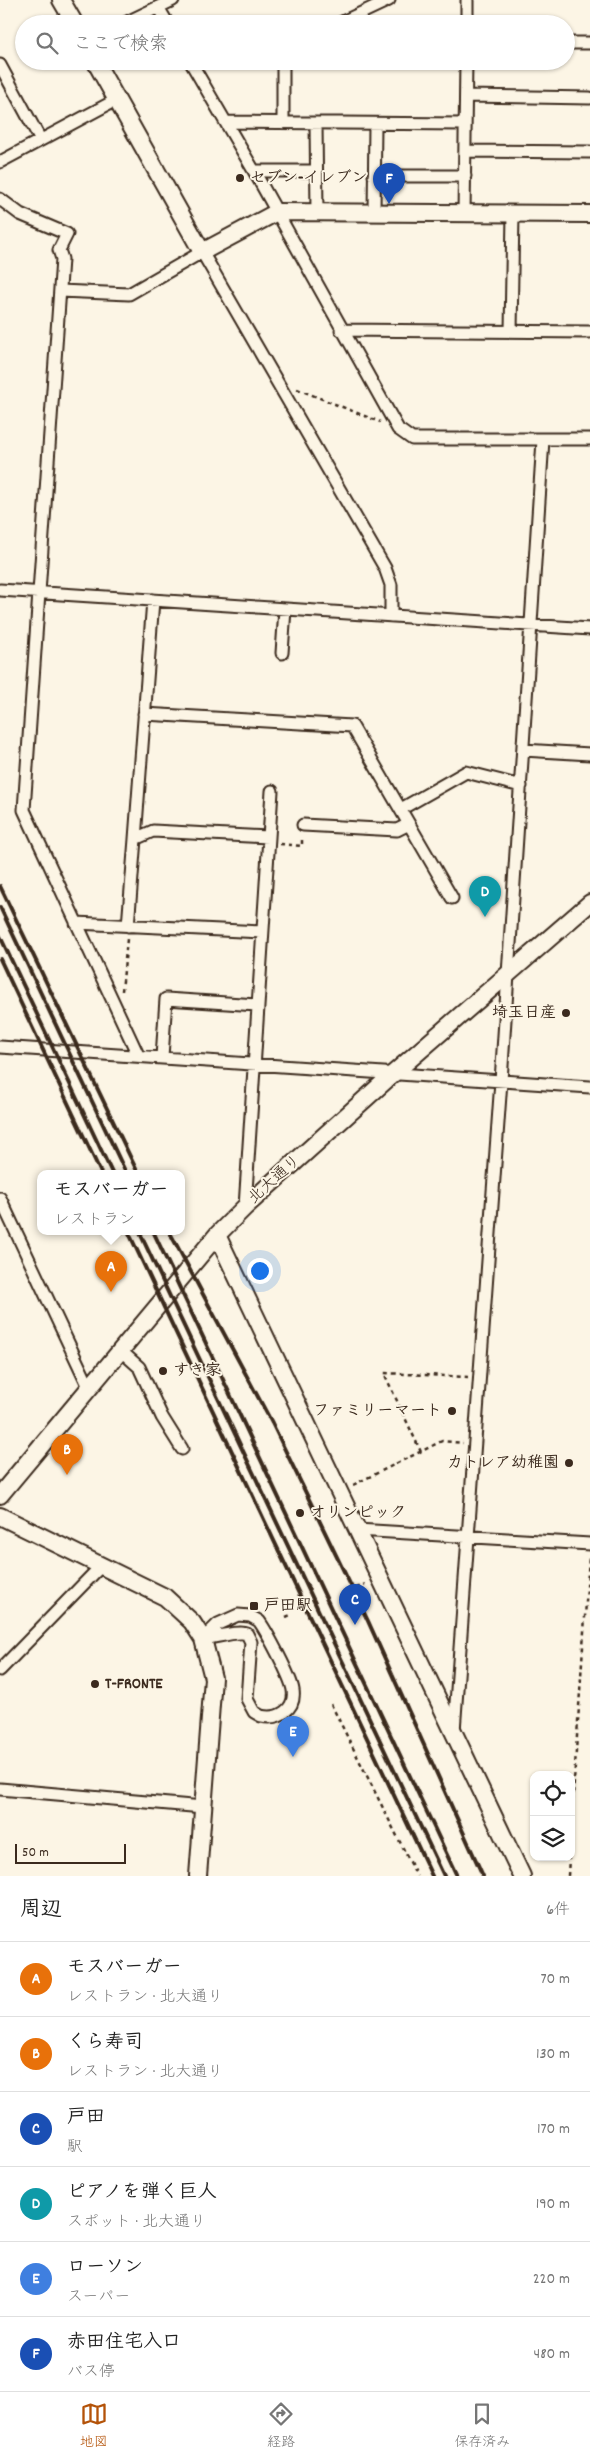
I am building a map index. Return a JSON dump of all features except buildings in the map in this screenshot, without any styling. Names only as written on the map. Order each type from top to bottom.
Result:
[{"type":"street","points":[[61,0],[70,15]]},
{"type":"street","points":[[142,15],[173,0]]},
{"type":"street","points":[[352,15],[367,5],[389,0]]},
{"type":"street","points":[[467,0],[467,15]]},
{"type":"street","points":[[158,7],[163,15]]},
{"type":"street","points":[[575,43],[590,43]]},
{"type":"street","points":[[0,65],[40,139]]},
{"type":"street","points":[[100,70],[202,252],[385,568],[392,585],[391,616]]},
{"type":"street","points":[[195,70],[398,429],[412,439],[590,440]]},
{"type":"street","points":[[282,70],[283,123]]},
{"type":"street","points":[[464,214],[466,70]]},
{"type":"street","points":[[466,96],[590,98]]},
{"type":"street","points":[[0,162],[116,100]]},
{"type":"street","points":[[226,122],[465,124]]},
{"type":"street","points":[[316,123],[317,213]]},
{"type":"street","points":[[374,213],[375,124]]},
{"type":"street","points":[[465,151],[590,152]]},
{"type":"street","points":[[254,172],[316,171]]},
{"type":"street","points":[[374,176],[465,176]]},
{"type":"street","points":[[0,199],[20,214],[67,234],[58,250],[62,259],[60,292],[24,810],[138,1055]]},
{"type":"street","points":[[60,292],[129,294],[277,212],[590,214]]},
{"type":"street","points":[[511,331],[513,214]]},
{"type":"street","points":[[341,330],[590,332]]},
{"type":"street","points":[[453,1733],[476,1443],[543,440]]},
{"type":"street","points":[[0,590],[590,629]]},
{"type":"street","points":[[128,926],[153,600]]},
{"type":"street","points":[[282,653],[285,609]]},
{"type":"street","points":[[144,714],[352,726],[452,898]]},
{"type":"street","points":[[523,750],[590,754]]},
{"type":"street","points":[[401,809],[466,772],[521,786]]},
{"type":"street","points":[[245,1207],[272,791]]},
{"type":"street","points":[[303,825],[398,830],[409,824]]},
{"type":"street","points":[[135,839],[153,832],[269,840]]},
{"type":"street","name":"北大通り","points":[[0,1495],[217,1235],[245,1207],[394,1073],[590,903]]},
{"type":"street","points":[[76,923],[262,932]]},
{"type":"street","points":[[162,1056],[166,999],[257,1005]]},
{"type":"street","points":[[0,1047],[162,1056],[590,1087]]},
{"type":"street","points":[[0,1198],[89,1387]]},
{"type":"street","points":[[0,1224],[12,1224]]},
{"type":"street","points":[[217,1235],[522,1876]]},
{"type":"street","points":[[120,1350],[139,1367],[162,1417],[182,1448]]},
{"type":"street","points":[[0,1516],[102,1565],[175,1604],[192,1622],[203,1639],[213,1678],[198,1876]]},
{"type":"street","points":[[357,1530],[469,1536],[590,1546]]},
{"type":"street","points":[[0,1670],[102,1565]]},
{"type":"street","points":[[238,1615],[250,1616],[259,1621],[294,1691],[290,1707],[285,1713],[269,1718],[254,1712],[249,1705],[247,1699],[251,1642],[247,1634],[239,1631],[224,1637],[203,1639],[218,1624],[238,1615]]},
{"type":"street","points":[[0,1789],[203,1807]]},
{"type":"path","points":[[276,381],[398,429]]},
{"type":"path","points":[[269,840],[302,846],[303,825]]},
{"type":"path","points":[[120,1017],[128,926]]},
{"type":"path","points":[[421,1452],[384,1373],[480,1377]]},
{"type":"path","points":[[338,1492],[442,1441],[476,1443]]},
{"type":"path","points":[[572,1816],[590,1546]]},
{"type":"path","points":[[349,1592],[364,1584]]},
{"type":"path","points":[[286,1618],[293,1614]]},
{"type":"path","points":[[331,1704],[417,1876]]},
{"type":"path","points":[[568,1876],[569,1861]]},
{"type":"railway","points":[[0,886],[137,1170]]},
{"type":"railway","points":[[0,907],[125,1170]]},
{"type":"railway","points":[[0,936],[111,1170]]},
{"type":"railway","points":[[0,959],[100,1170]]},
{"type":"railway","points":[[130,1235],[432,1876]]},
{"type":"railway","points":[[141,1235],[444,1876]]},
{"type":"railway","points":[[155,1235],[457,1876]]},
{"type":"railway","points":[[171,1235],[272,1423],[368,1621],[483,1876]]},
{"type":"place","name":"セブン-イレブン","points":[[240,178]]},
{"type":"place","name":"赤田住宅入口","points":[[389,204]]},
{"type":"place","name":"ピアノを弾く巨人","points":[[485,917]]},
{"type":"place","name":"埼玉日産","points":[[566,1013]]},
{"type":"place","name":"モスバーガー","points":[[111,1292]]},
{"type":"place","name":"すき家","points":[[163,1371]]},
{"type":"place","name":"ファミリーマート","points":[[452,1411]]},
{"type":"place","name":"カトレア幼稚園","points":[[569,1463]]},
{"type":"place","name":"くら寿司","points":[[67,1475]]},
{"type":"place","name":"オリンピック","points":[[300,1513]]},
{"type":"place","name":"戸田駅","points":[[254,1606]]},
{"type":"place","name":"戸田","points":[[355,1625]]},
{"type":"place","name":"T-FRONTE","points":[[95,1684]]},
{"type":"place","name":"ローソン","points":[[293,1757]]}]
